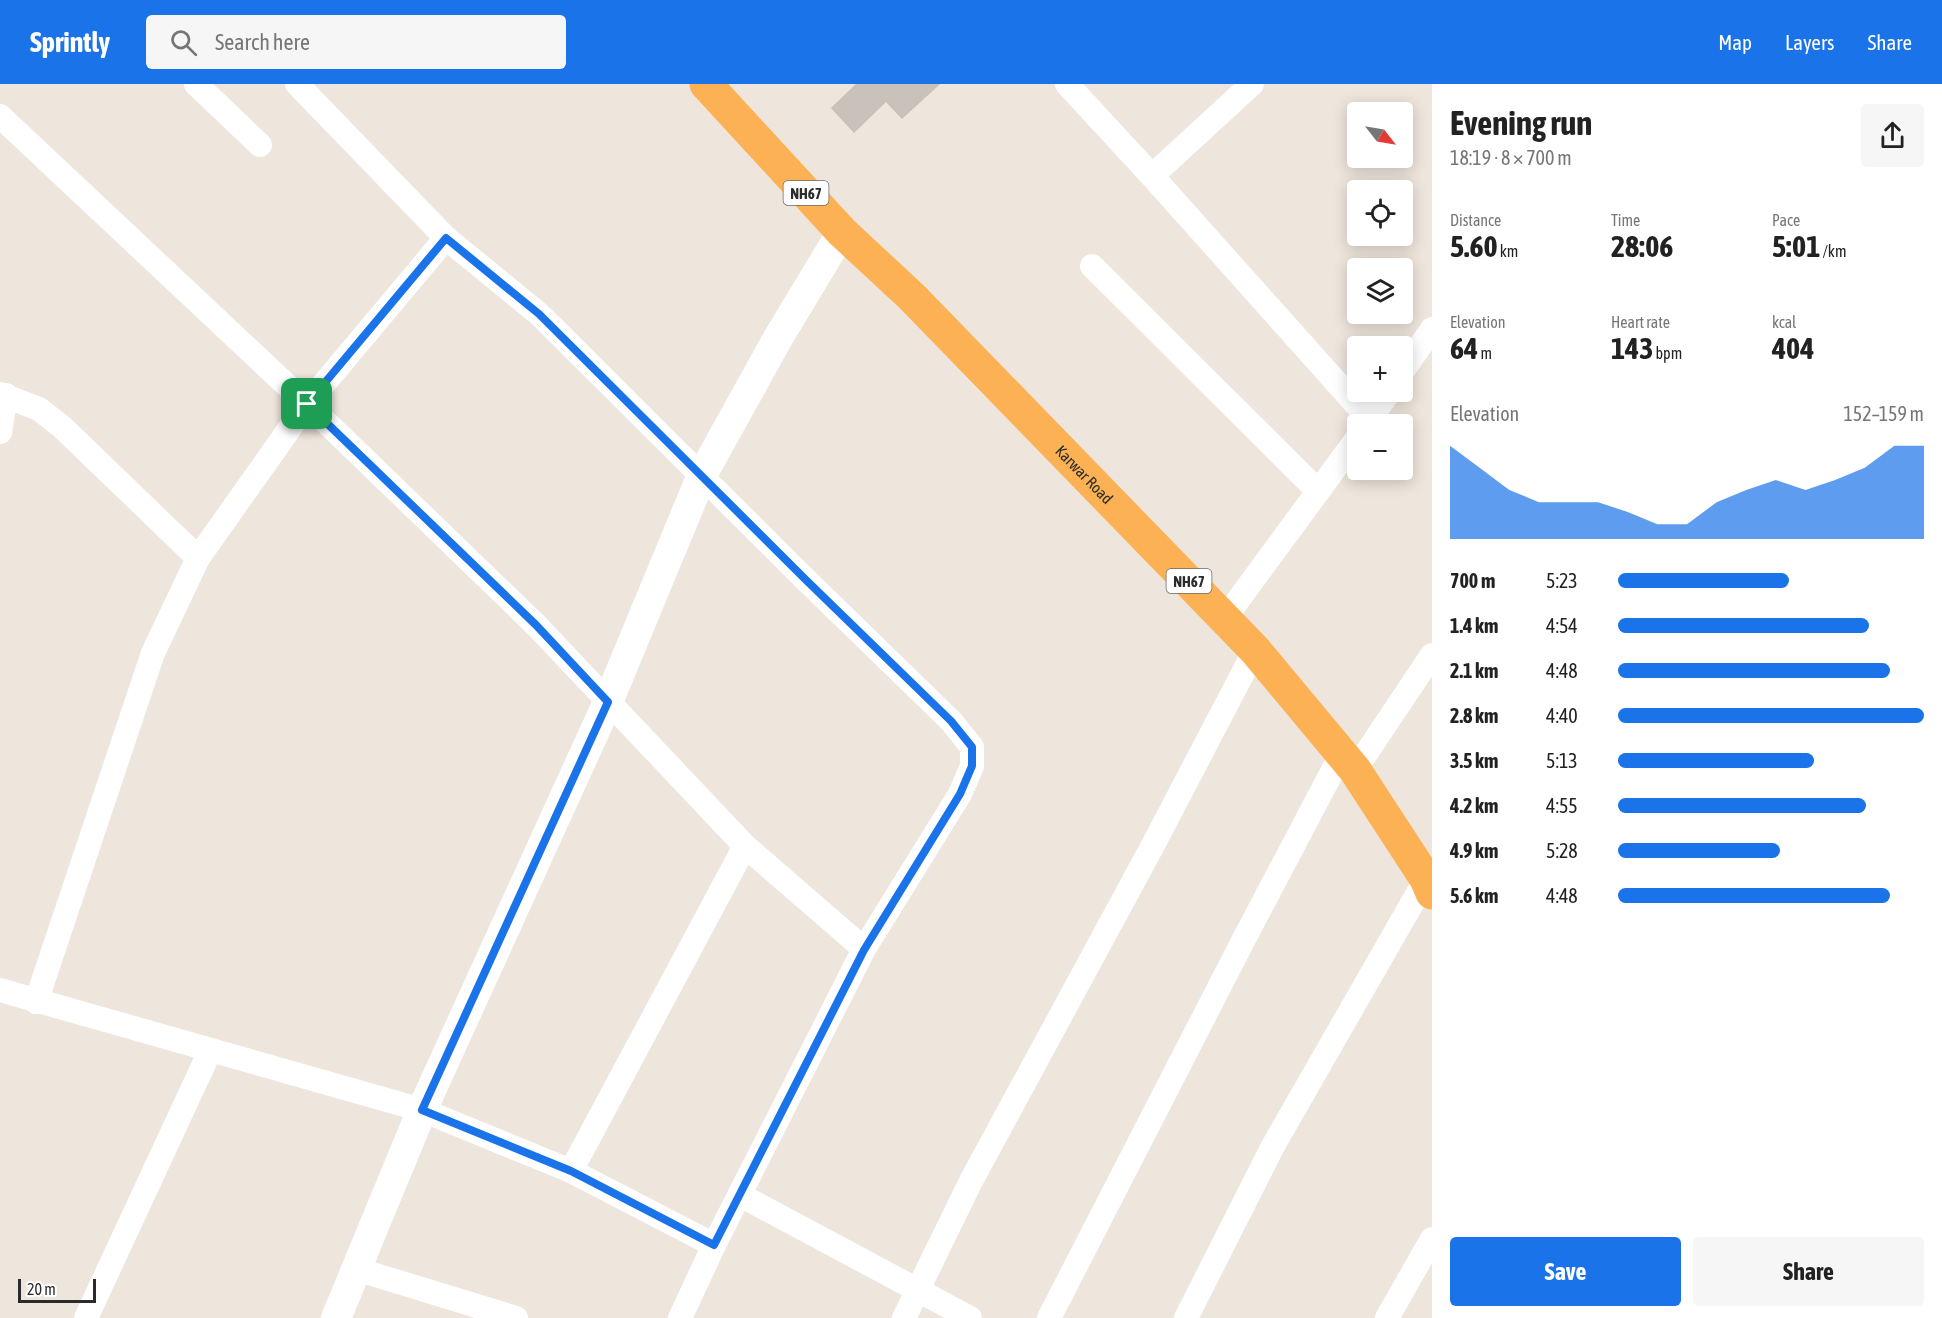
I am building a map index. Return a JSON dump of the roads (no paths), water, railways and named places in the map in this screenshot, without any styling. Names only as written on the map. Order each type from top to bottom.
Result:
[{"type":"highway","name":"Karwar Road","points":[[706,84],[842,232],[912,297],[1256,650],[1349,761],[1429,886]]},
{"type":"street","points":[[196,84],[260,145]]},
{"type":"street","points":[[297,84],[446,238],[539,314],[951,721],[972,747],[972,766],[960,794],[864,950],[714,1245],[680,1318]]},
{"type":"street","points":[[1066,84],[1152,176],[1354,414]]},
{"type":"street","points":[[1152,176],[1252,84]]},
{"type":"street","points":[[0,116],[307,404],[536,625],[745,846],[864,950]]},
{"type":"street","points":[[336,1318],[422,1110],[608,702],[702,475],[778,338],[842,232]]},
{"type":"street","points":[[36,1002],[153,653],[198,558],[307,404],[446,238]]},
{"type":"street","points":[[1092,266],[1318,491]]},
{"type":"street","points":[[1413,356],[1432,329]]},
{"type":"street","points":[[0,432],[3,394],[39,410],[62,427],[198,558]]},
{"type":"street","points":[[1225,618],[1347,452]]},
{"type":"street","points":[[904,1318],[971,1181],[1256,650]]},
{"type":"street","points":[[1049,1318],[1244,939],[1349,761],[1432,655]]},
{"type":"street","points":[[571,1171],[745,846]]},
{"type":"street","points":[[1186,1318],[1273,1146],[1429,886]]},
{"type":"street","points":[[0,990],[422,1110],[571,1171],[714,1245]]},
{"type":"street","points":[[86,1318],[210,1051]]},
{"type":"street","points":[[740,1196],[970,1318]]},
{"type":"street","points":[[1387,1318],[1432,1239]]},
{"type":"street","points":[[356,1269],[516,1318]]}]
